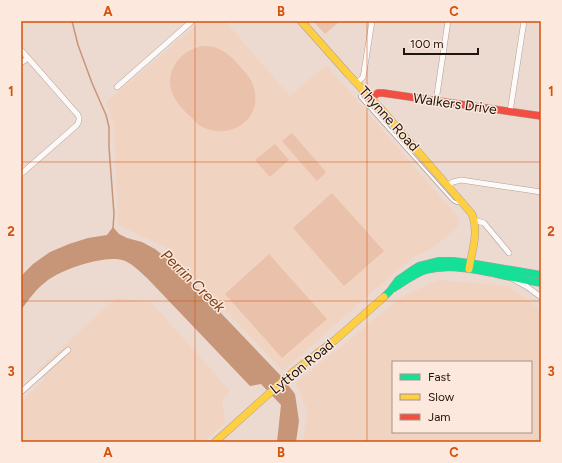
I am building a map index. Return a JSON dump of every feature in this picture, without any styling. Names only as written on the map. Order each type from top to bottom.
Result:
[{"type":"main road","name":"Thynne Road","points":[[301,21],[448,185],[472,214],[474,220]]},
{"type":"main road","name":"Walkers Drive","points":[[371,98],[378,93],[383,93],[541,116]]},
{"type":"main road","points":[[470,266],[475,232],[474,220]]},
{"type":"main road","name":"Lytton Road","points":[[470,266],[509,277],[541,283]]},
{"type":"main road","name":"Lytton Road","points":[[215,442],[288,377],[335,340],[390,291],[412,276],[433,268],[470,266],[541,275]]},
{"type":"street","points":[[117,87],[192,21]]},
{"type":"street","points":[[357,84],[363,77],[372,21]]},
{"type":"street","points":[[436,101],[448,21]]},
{"type":"street","points":[[510,112],[524,21]]},
{"type":"street","points":[[21,50],[78,115],[79,120],[77,125],[21,174]]},
{"type":"street","points":[[21,64],[28,58]]},
{"type":"street","points":[[448,185],[461,180],[541,192]]},
{"type":"street","name":"Thynne Road","points":[[474,220],[484,223],[509,253]]},
{"type":"street","points":[[509,277],[526,286],[541,297]]},
{"type":"street","points":[[21,392],[68,350]]},
{"type":"lane","points":[[363,90],[360,97],[453,201],[457,204],[462,202]]},
{"type":"shaded area","points":[[201,21],[225,21],[290,96],[326,65],[458,217],[458,227],[434,247],[414,257],[396,271],[283,371],[165,247],[118,225],[114,125],[106,102]]},
{"type":"shaded area","points":[[313,21],[340,21],[325,34]]},
{"type":"shaded area","points":[[203,46],[218,48],[230,56],[246,73],[253,85],[255,97],[254,108],[249,117],[242,124],[232,129],[222,131],[210,130],[199,125],[179,105],[174,97],[170,80],[175,64],[187,52],[194,48]]},
{"type":"shaded area","points":[[292,133],[326,172],[317,181],[282,141]]},
{"type":"shaded area","points":[[275,144],[289,160],[270,177],[255,160]]},
{"type":"shaded area","points":[[332,193],[384,251],[344,286],[293,228]]},
{"type":"shaded area","name":"Perrin Creek","points":[[113,227],[119,234],[142,242],[155,249],[175,265],[281,376],[295,394],[299,421],[296,442],[277,442],[281,405],[261,384],[250,386],[147,278],[135,267],[125,261],[105,259],[84,264],[63,272],[48,280],[40,287],[21,310],[21,276],[33,264],[50,252],[69,244],[88,238],[107,235]]},
{"type":"shaded area","points":[[269,254],[327,319],[282,358],[225,294]]},
{"type":"shaded area","points":[[439,280],[509,286],[541,311],[541,442],[303,442],[307,411],[296,383],[403,296]]},
{"type":"shaded area","points":[[116,298],[152,303],[230,391],[222,400],[225,423],[204,442],[21,442],[21,402],[45,379],[37,370]]},
{"type":"waterway","points":[[72,21],[78,45],[106,115],[109,127],[114,214],[113,228]]},
{"type":"traffic: fast","points":[[384,297],[398,280],[411,271],[419,266],[439,261],[470,263],[541,275]]},
{"type":"traffic: fast","points":[[394,288],[426,270],[443,267],[476,270],[541,283]]},
{"type":"traffic: slow","points":[[301,21],[382,110],[472,214],[475,235],[469,269]]},
{"type":"traffic: slow","points":[[215,442],[293,372],[335,340],[384,297]]},
{"type":"traffic: jam","points":[[371,98],[378,93],[383,93],[541,116]]}]
